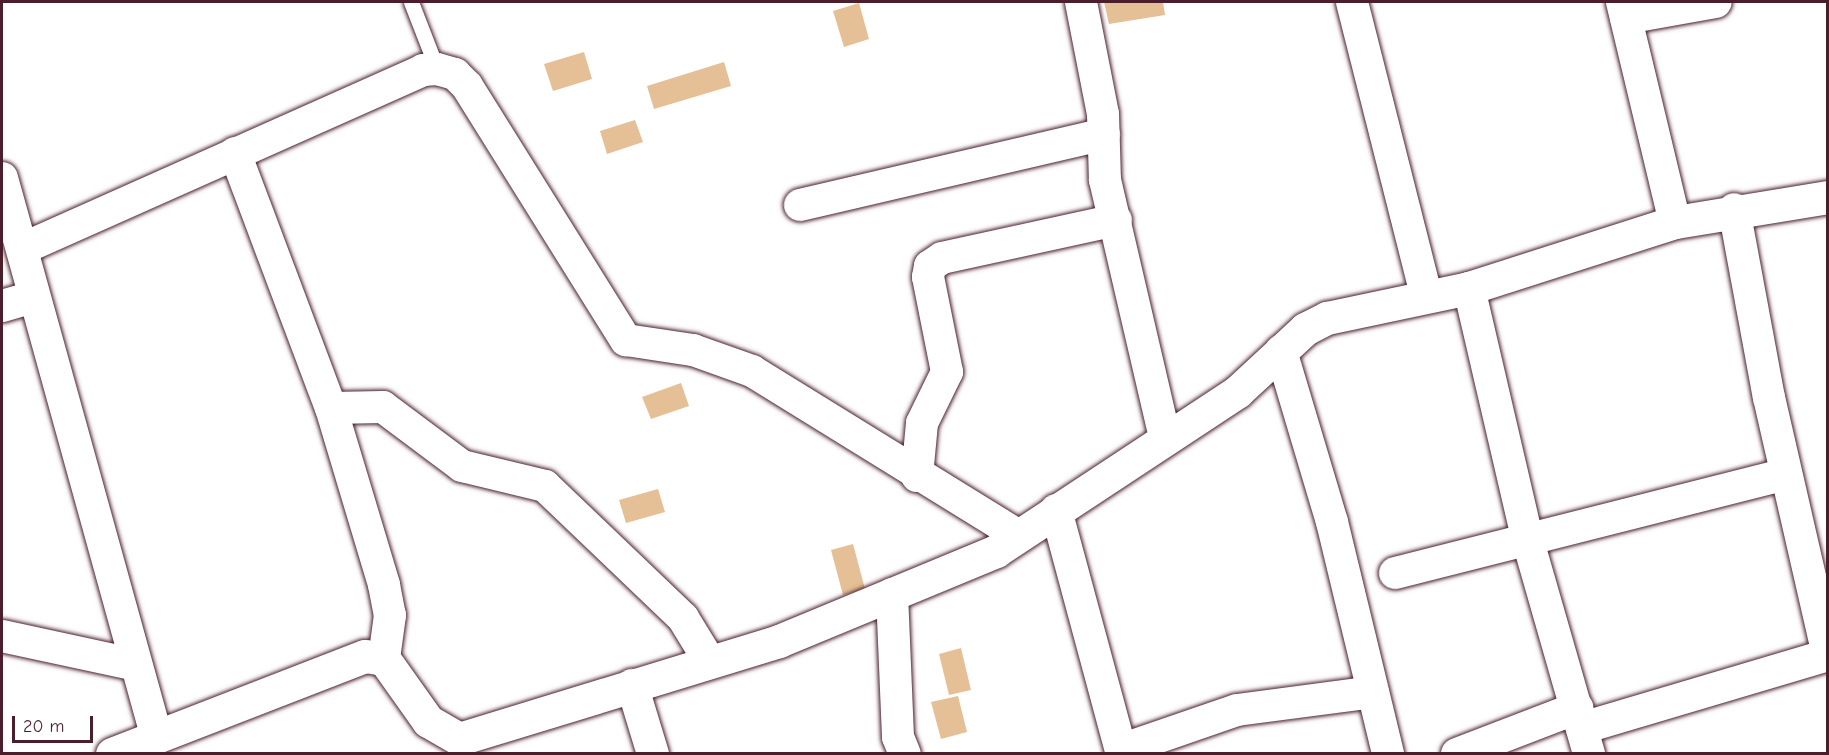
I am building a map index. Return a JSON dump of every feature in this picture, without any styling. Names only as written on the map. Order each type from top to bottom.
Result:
[{"type":"street","points":[[1081,2],[1104,135],[1105,180],[1165,437]]},
{"type":"street","points":[[1352,2],[1426,294]]},
{"type":"street","points":[[1675,222],[1624,10],[1716,2]]},
{"type":"street","points":[[24,248],[235,153],[437,69],[467,86],[626,340],[693,350],[752,371],[917,476],[1019,536]]},
{"type":"street","points":[[800,205],[1104,135]]},
{"type":"street","points":[[235,153],[331,408],[389,603],[384,659],[428,721],[459,739],[710,662],[892,594],[996,551],[1165,437],[1237,392],[1281,351],[1327,318],[1426,294],[1469,288],[1675,222],[1734,209],[1827,196]]},
{"type":"street","points":[[2,178],[24,248],[34,297],[157,738]]},
{"type":"street","points":[[1458,753],[1583,730],[1827,655],[1786,474],[1734,209]]},
{"type":"street","points":[[917,476],[922,423],[947,372],[928,277],[930,266],[942,258],[1116,220]]},
{"type":"street","points":[[1469,288],[1528,541],[1583,730]]},
{"type":"street","points":[[2,306],[34,297]]},
{"type":"street","points":[[1281,351],[1332,522],[1388,753]]},
{"type":"street","points":[[331,408],[383,407],[462,466],[545,486],[683,618],[710,662]]},
{"type":"street","points":[[1395,573],[1786,474]]},
{"type":"street","points":[[1056,510],[1122,752],[1237,711],[1373,692]]},
{"type":"street","points":[[892,594],[898,737],[905,753]]},
{"type":"street","points":[[2,636],[136,665]]},
{"type":"street","points":[[112,753],[157,738],[365,656],[384,659]]},
{"type":"street","points":[[633,686],[653,753]]},
{"type":"lane","points":[[411,2],[437,69]]},
{"type":"building","points":[[1104,2],[1163,2],[1165,15],[1109,24]]},
{"type":"building","points":[[859,3],[869,39],[844,47],[833,11]]},
{"type":"building","points":[[584,52],[592,79],[553,91],[544,64]]},
{"type":"building","points":[[724,62],[731,86],[654,109],[647,86]]},
{"type":"building","points":[[635,120],[643,142],[607,154],[600,131]]},
{"type":"building","points":[[681,383],[689,406],[651,419],[642,397]]},
{"type":"building","points":[[658,489],[665,512],[626,523],[619,500]]},
{"type":"building","points":[[853,544],[865,589],[843,595],[831,550]]},
{"type":"building","points":[[961,648],[971,690],[949,695],[939,654]]},
{"type":"building","points":[[958,696],[967,732],[941,739],[931,702]]}]
